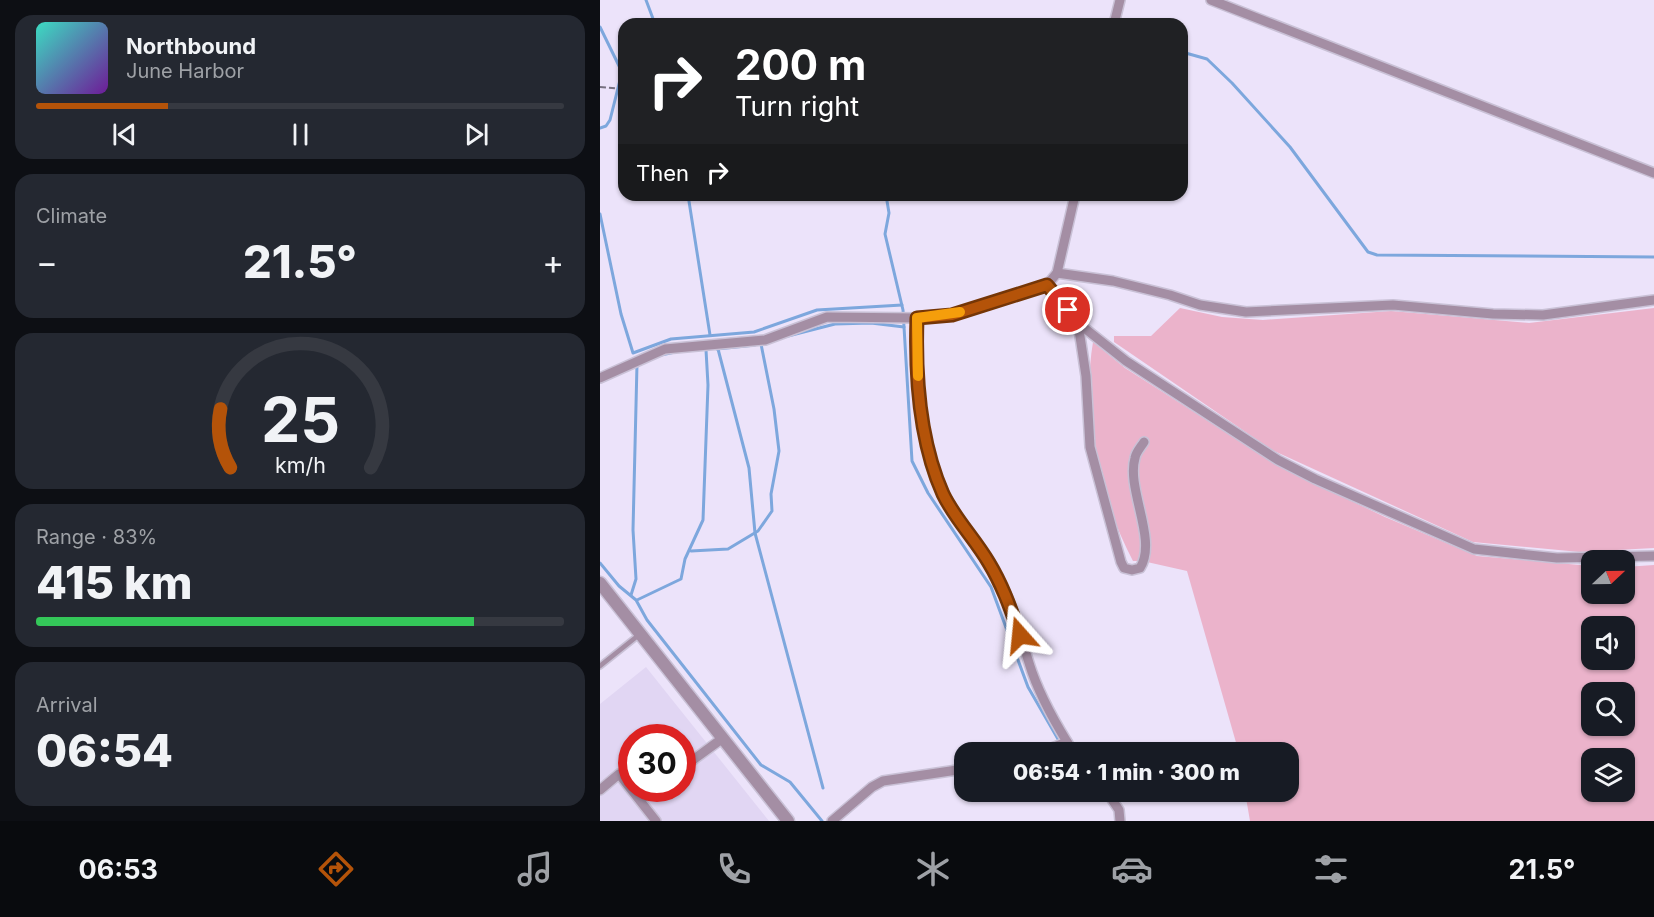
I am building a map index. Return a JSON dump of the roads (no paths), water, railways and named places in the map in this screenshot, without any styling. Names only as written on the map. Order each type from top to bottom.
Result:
[{"type":"street","points":[[1210,0],[1654,173]]},
{"type":"street","points":[[1115,18],[1119,1]]},
{"type":"street","points":[[600,378],[665,349],[765,340],[828,317],[899,316],[914,318],[952,315],[1047,285],[1057,273],[1074,201]]},
{"type":"street","points":[[1057,273],[1113,281],[1170,294],[1200,305],[1246,312],[1393,305],[1493,314],[1543,315],[1654,300]]},
{"type":"street","points":[[1047,285],[1078,323],[1126,361],[1278,460],[1315,479],[1466,546],[1492,552],[1557,558],[1654,556]]},
{"type":"street","points":[[914,318],[928,454],[944,495],[989,562],[1006,595],[1033,675],[1062,742]]},
{"type":"street","points":[[1078,323],[1086,376],[1090,447],[1095,473],[1121,562],[1124,568],[1132,570],[1140,568],[1145,552],[1134,471],[1135,457],[1144,442]]},
{"type":"street","points":[[600,583],[788,821]]},
{"type":"street","points":[[696,758],[723,738]]},
{"type":"street","points":[[832,821],[872,787],[883,781],[954,770]]},
{"type":"street","points":[[600,790],[618,775]]},
{"type":"street","points":[[642,802],[656,821]]},
{"type":"street","points":[[1114,802],[1119,810],[1120,821]]},
{"type":"lane","points":[[600,666],[640,634]]},
{"type":"waterway","points":[[646,0],[653,18]]},
{"type":"waterway","points":[[600,27],[618,64]]},
{"type":"waterway","points":[[1188,54],[1207,59],[1232,83],[1290,147],[1368,252],[1377,255],[1654,257]]},
{"type":"waterway","points":[[600,128],[606,126],[610,120],[618,88]]},
{"type":"waterway","points":[[689,201],[710,335]]},
{"type":"waterway","points":[[887,201],[889,213],[885,234],[903,310],[912,461],[928,493],[991,587],[1028,687],[1060,742]]},
{"type":"waterway","points":[[600,214],[621,314],[633,353],[671,339],[754,332],[817,310],[902,305]]},
{"type":"waterway","points":[[788,336],[835,324],[871,323],[904,327]]},
{"type":"waterway","points":[[691,551],[728,549],[758,531],[772,511],[771,494],[779,451],[774,409],[761,344]]},
{"type":"waterway","points":[[717,349],[755,345]]},
{"type":"waterway","points":[[718,349],[749,468],[755,533],[823,788]]},
{"type":"waterway","points":[[637,600],[681,579],[685,559],[703,520],[708,385],[706,350]]},
{"type":"waterway","points":[[661,355],[675,352]]},
{"type":"waterway","points":[[631,595],[636,579],[633,530],[637,364]]},
{"type":"waterway","points":[[600,563],[619,586],[636,600],[647,620],[761,765],[790,782],[822,821]]}]
